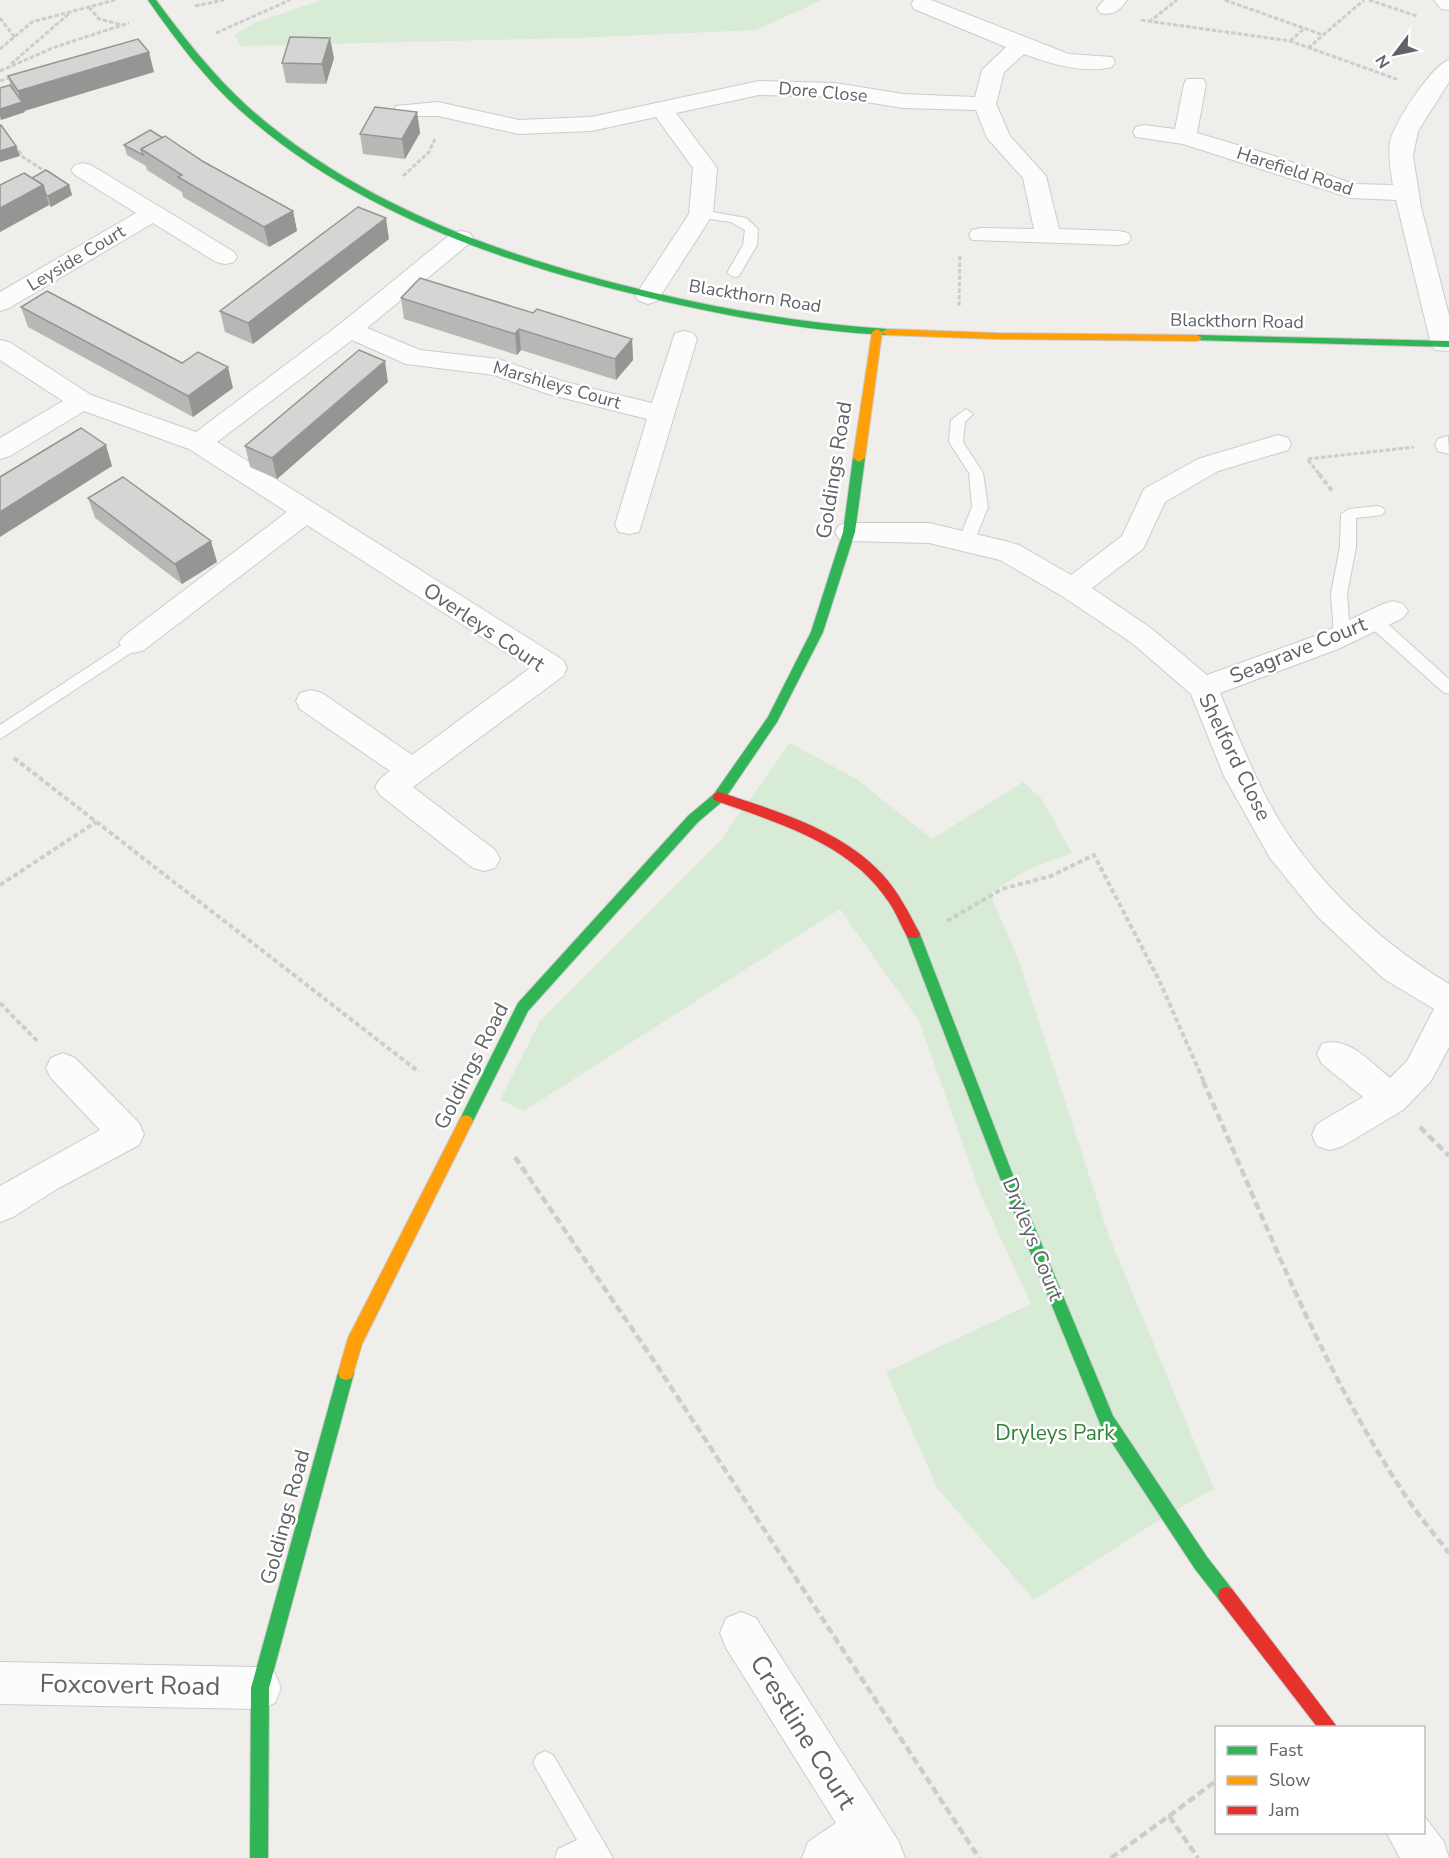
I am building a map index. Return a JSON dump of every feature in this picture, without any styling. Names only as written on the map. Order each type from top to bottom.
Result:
[{"type":"street","name":"Blackthorn Road","points":[[152,0],[186,49],[247,110],[316,162],[373,196],[461,238],[547,270],[648,296],[750,317],[877,332],[1073,339],[1236,337],[1446,344]]},
{"type":"street","points":[[1444,0],[1449,4]]},
{"type":"street","points":[[922,4],[1066,61],[1104,62]]},
{"type":"street","points":[[1021,45],[993,70],[985,104],[999,138],[1034,176],[1048,235]]},
{"type":"street","points":[[1446,344],[1407,194],[1401,143],[1435,96],[1449,67]]},
{"type":"street","points":[[1185,137],[1195,84]]},
{"type":"street","name":"Dore Close","points":[[404,111],[445,104],[519,127],[591,124],[759,88],[835,90],[903,101],[985,104]]},
{"type":"street","points":[[648,296],[701,214],[705,168],[663,110]]},
{"type":"street","name":"Harefield Road","points":[[1144,132],[1185,137],[1263,160],[1351,191],[1407,194]]},
{"type":"street","name":"Leyside Court","points":[[83,170],[225,257]]},
{"type":"street","name":"Leyside Court","points":[[0,303],[153,213]]},
{"type":"street","points":[[981,235],[1119,238]]},
{"type":"street","points":[[0,348],[82,401],[199,443],[349,330],[461,238]]},
{"type":"street","name":"Marshleys Court","points":[[349,330],[415,358],[498,367],[557,388],[662,414]]},
{"type":"street","name":"Goldings Road","points":[[259,1858],[260,1688],[354,1344],[523,1008],[693,819],[719,796],[773,719],[816,632],[849,531],[877,332]]},
{"type":"street","points":[[629,525],[684,339]]},
{"type":"street","points":[[0,450],[82,401]]},
{"type":"street","name":"Overleys Court","points":[[199,443],[552,668],[391,787],[484,859]]},
{"type":"street","points":[[1072,589],[1133,542],[1154,496],[1208,465],[1278,444]]},
{"type":"street","points":[[134,643],[306,512]]},
{"type":"street","name":"Shelford Close","points":[[849,531],[928,533],[1009,552],[1072,589],[1142,636],[1203,688],[1240,776],[1281,849],[1329,907],[1396,969],[1449,1001]]},
{"type":"street","name":"Seagrave Court","points":[[1203,688],[1342,635],[1383,616]]},
{"type":"street","points":[[311,701],[413,771]]},
{"type":"street","name":"Dryleys Court","points":[[719,796],[809,830],[859,860],[892,896],[916,940],[1007,1178],[1107,1421],[1201,1563],[1327,1726]]},
{"type":"street","points":[[1330,1135],[1391,1099],[1419,1071],[1449,1013]]},
{"type":"street","points":[[1334,1054],[1391,1099]]},
{"type":"street","points":[[0,1206],[44,1178],[126,1134],[63,1068]]},
{"type":"street","name":"Crestline Court","points":[[741,1633],[874,1844],[825,1858]]},
{"type":"street","name":"Foxcovert Road","points":[[0,1683],[260,1688]]},
{"type":"street","points":[[1409,1834],[1428,1858]]},
{"type":"lane","points":[[701,214],[744,221],[751,227],[753,235],[734,273]]},
{"type":"lane","points":[[966,414],[958,420],[956,441],[976,473],[980,507],[966,542]]},
{"type":"lane","points":[[1342,635],[1339,594],[1348,547],[1349,514],[1377,511]]},
{"type":"lane","points":[[1383,616],[1449,688]]},
{"type":"lane","points":[[0,733],[134,643]]},
{"type":"lane","points":[[544,1763],[597,1851],[567,1858]]},
{"type":"path","points":[[0,49],[32,22],[116,0]]},
{"type":"path","points":[[194,6],[224,0]]},
{"type":"path","points":[[186,49],[236,23],[290,0]]},
{"type":"path","points":[[1148,22],[1177,0]]},
{"type":"path","points":[[1225,0],[1323,35]]},
{"type":"path","points":[[1308,48],[1364,0]]},
{"type":"path","points":[[1369,0],[1419,17]]},
{"type":"path","points":[[1112,4],[1148,22],[1290,41],[1435,96]]},
{"type":"path","points":[[89,7],[99,19],[124,25]]},
{"type":"path","points":[[6,68],[72,12]]},
{"type":"path","points":[[0,18],[15,38]]},
{"type":"path","points":[[0,71],[55,47],[130,23]]},
{"type":"path","points":[[1290,41],[1305,28]]},
{"type":"path","points":[[0,81],[22,74]]},
{"type":"path","points":[[373,196],[397,181],[429,152],[445,104]]},
{"type":"path","points":[[12,141],[23,157],[61,182],[83,170]]},
{"type":"path","points":[[959,335],[960,247],[981,235]]},
{"type":"path","points":[[1278,444],[1308,459],[1349,514]]},
{"type":"path","points":[[1308,459],[1448,445]]},
{"type":"path","points":[[9,754],[419,1072]]},
{"type":"path","points":[[0,885],[96,822]]},
{"type":"path","points":[[916,940],[1002,889],[1051,876],[1094,855],[1159,980],[1308,1319],[1343,1388],[1405,1494],[1449,1553]]},
{"type":"path","points":[[0,1003],[63,1068]]},
{"type":"path","points":[[515,1156],[650,1355],[979,1858]]},
{"type":"path","points":[[1111,1858],[1215,1782]]},
{"type":"path","points":[[1169,1816],[1198,1858]]},
{"type":"green space","points":[[322,0],[822,0],[756,30],[576,38],[240,46],[235,35],[254,23]]},
{"type":"green space","name":"Dryleys Park","points":[[790,743],[856,779],[932,839],[1023,782],[1041,798],[1072,853],[1029,869],[990,893],[1019,961],[1110,1239],[1214,1489],[1167,1515],[1034,1600],[938,1489],[886,1372],[1031,1304],[981,1195],[919,1021],[840,909],[524,1111],[500,1100],[540,1021],[719,842]]},
{"type":"building","points":[[290,37],[330,38],[322,64],[282,63]]},
{"type":"building","points":[[138,39],[149,52],[18,91],[8,76]]},
{"type":"building","points":[[10,85],[22,102],[0,109],[0,88]]},
{"type":"building","points":[[375,107],[417,112],[402,139],[360,134]]},
{"type":"building","points":[[0,126],[16,146],[0,151]]},
{"type":"building","points":[[150,130],[163,138],[141,149],[143,155],[124,145]]},
{"type":"building","points":[[165,136],[204,162],[293,211],[264,227],[178,177],[182,175],[141,149]]},
{"type":"building","points":[[46,170],[69,185],[46,195],[43,185],[32,178]]},
{"type":"building","points":[[24,173],[43,185],[0,208],[0,185]]},
{"type":"building","points":[[358,207],[386,218],[248,323],[220,311]]},
{"type":"building","points":[[420,278],[533,313],[537,309],[632,339],[615,359],[519,329],[515,334],[401,298]]},
{"type":"building","points":[[47,291],[182,363],[198,352],[228,367],[188,396],[21,307]]},
{"type":"building","points":[[359,350],[385,361],[272,458],[245,446]]},
{"type":"building","points":[[81,428],[106,445],[0,512],[0,477]]},
{"type":"building","points":[[123,477],[211,541],[175,564],[88,498]]},
{"type":"traffic: fast","points":[[152,0],[220,85],[246,110],[293,147],[343,179],[449,232],[561,272],[619,288],[781,321],[887,332]]},
{"type":"traffic: fast","points":[[1197,338],[1449,344]]},
{"type":"traffic: fast","points":[[466,1121],[523,1007],[693,819],[719,797],[773,719],[817,632],[849,532],[859,458]]},
{"type":"traffic: fast","points":[[913,934],[1007,1178],[1107,1421],[1201,1563],[1226,1595]]},
{"type":"traffic: fast","points":[[259,1858],[260,1688],[346,1373]]},
{"type":"traffic: slow","points":[[859,458],[877,332]]},
{"type":"traffic: slow","points":[[887,332],[995,336],[1197,338]]},
{"type":"traffic: slow","points":[[346,1373],[354,1343],[466,1121]]},
{"type":"traffic: jam","points":[[719,797],[791,823],[837,846],[858,860],[877,877],[893,897],[913,934]]},
{"type":"traffic: jam","points":[[1226,1595],[1327,1726]]}]
